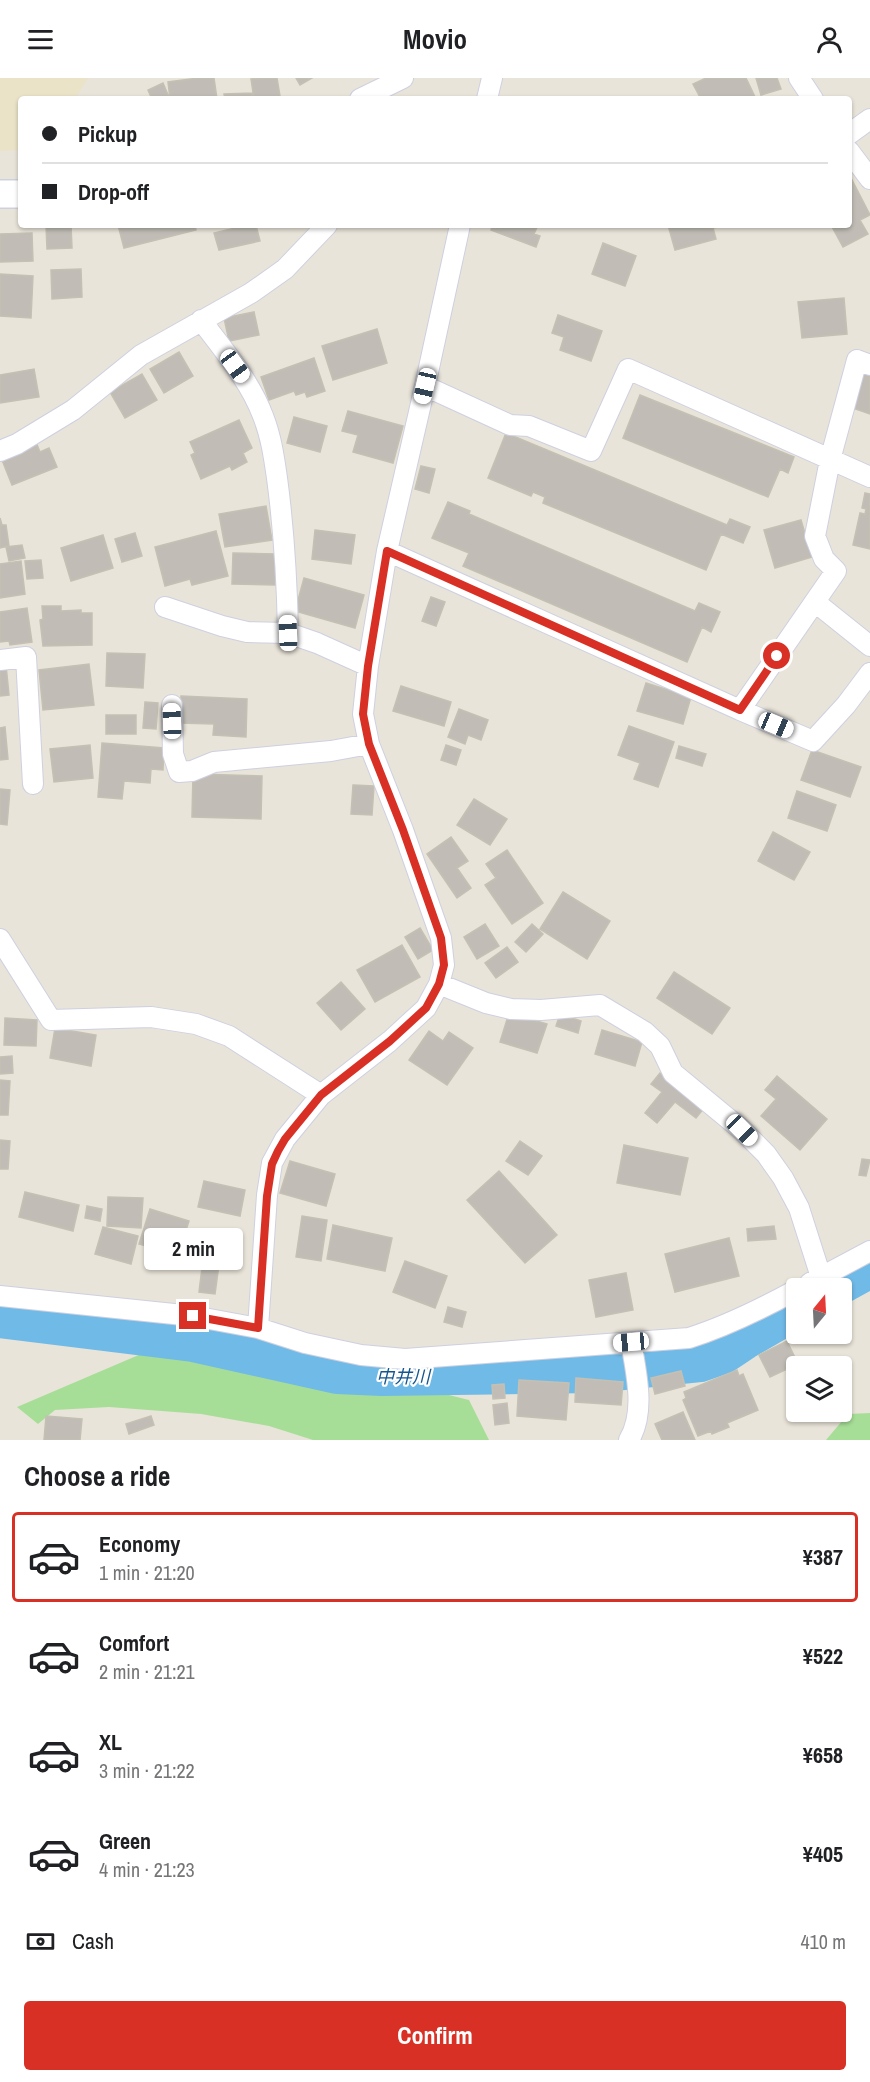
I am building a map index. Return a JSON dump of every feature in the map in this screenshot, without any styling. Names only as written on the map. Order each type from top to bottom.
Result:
[{"type":"street","points":[[366,96],[404,78]]},
{"type":"street","points":[[489,96],[492,78]]},
{"type":"street","points":[[799,78],[811,96]]},
{"type":"street","points":[[852,132],[870,119]]},
{"type":"street","points":[[852,155],[870,178]]},
{"type":"street","points":[[0,194],[18,194]]},
{"type":"street","points":[[0,451],[17,444],[73,410],[141,354],[252,293],[285,269],[324,228]]},
{"type":"street","points":[[258,1328],[267,1196],[272,1164],[285,1139],[321,1095],[390,1041],[426,1008],[439,984],[444,965],[441,938],[403,830],[369,744],[363,714],[368,666],[387,551],[459,228]]},
{"type":"street","points":[[201,320],[246,382],[263,416],[273,447],[280,496],[288,633]]},
{"type":"street","points":[[740,710],[836,571],[824,559],[815,536],[830,460],[857,360],[870,365]]},
{"type":"street","points":[[425,386],[510,425],[529,426],[591,451],[628,369],[870,477]]},
{"type":"street","points":[[387,551],[813,741],[846,705],[870,673]]},
{"type":"street","points":[[815,602],[870,646]]},
{"type":"street","points":[[165,607],[247,632],[288,633],[317,643],[368,666]]},
{"type":"street","points":[[0,660],[26,657],[33,784]]},
{"type":"street","points":[[172,705],[173,754],[179,772],[192,771],[214,762],[331,751],[369,744]]},
{"type":"street","points":[[0,939],[51,1020],[151,1017],[196,1024],[229,1036],[321,1095]]},
{"type":"street","points":[[439,984],[486,1003],[511,1009],[541,1010],[600,1005],[645,1032],[660,1046],[673,1073],[742,1130],[766,1154],[783,1178],[799,1208],[821,1277],[870,1251]]},
{"type":"street","points":[[0,1296],[162,1312],[258,1328],[305,1343],[350,1353],[405,1359],[632,1347],[689,1338],[755,1313],[786,1296]]},
{"type":"street","points":[[629,1440],[636,1421],[636,1383],[632,1347]]},
{"type":"shaded area","points":[[0,78],[88,78],[77,96],[18,96],[18,150],[0,151]]},
{"type":"green space","points":[[155,1348],[221,1362],[264,1366],[322,1377],[383,1393],[433,1391],[469,1400],[489,1440],[313,1440],[269,1426],[201,1414],[109,1407],[55,1410],[38,1424],[17,1407]]},
{"type":"green space","points":[[870,1413],[870,1440],[826,1440],[841,1422],[852,1422],[852,1414]]},
{"type":"building","points":[[214,78],[217,96],[170,96],[168,82]]},
{"type":"building","points":[[277,78],[280,96],[254,96],[251,79]]},
{"type":"building","points":[[296,78],[312,78],[300,85]]},
{"type":"building","points":[[706,78],[746,78],[755,96],[699,96],[693,84]]},
{"type":"building","points":[[756,78],[777,78],[781,89],[761,95]]},
{"type":"building","points":[[163,83],[169,96],[151,96],[148,90]]},
{"type":"building","points":[[252,93],[252,96],[224,96],[224,94]]},
{"type":"building","points":[[852,180],[870,215],[860,220],[868,234],[843,247],[833,228],[852,228]]},
{"type":"building","points":[[46,228],[71,228],[72,248],[47,249]]},
{"type":"building","points":[[119,228],[196,228],[196,230],[124,248]]},
{"type":"building","points":[[235,228],[257,228],[260,241],[219,250],[214,233]]},
{"type":"building","points":[[491,228],[537,228],[534,234],[540,236],[536,247],[491,230]]},
{"type":"building","points":[[669,228],[713,228],[716,239],[675,250]]},
{"type":"building","points":[[32,233],[33,261],[0,262],[0,234]]},
{"type":"building","points":[[603,243],[636,256],[625,286],[592,274]]},
{"type":"building","points":[[81,269],[82,297],[52,299],[51,270]]},
{"type":"building","points":[[0,274],[33,276],[31,318],[0,316]]},
{"type":"building","points":[[844,298],[847,334],[802,338],[798,302]]},
{"type":"building","points":[[254,312],[259,335],[229,341],[224,318]]},
{"type":"building","points":[[558,315],[602,331],[591,361],[560,350],[564,337],[552,333]]},
{"type":"building","points":[[377,329],[387,363],[333,380],[322,346]]},
{"type":"building","points":[[179,352],[193,376],[164,393],[150,369]]},
{"type":"building","points":[[314,358],[325,391],[307,397],[305,392],[296,395],[294,391],[269,400],[261,377]]},
{"type":"building","points":[[863,368],[870,371],[870,414],[850,407]]},
{"type":"building","points":[[34,369],[39,397],[0,403],[0,375]]},
{"type":"building","points":[[142,374],[157,400],[125,418],[110,392]]},
{"type":"building","points":[[640,395],[794,457],[788,473],[780,469],[768,497],[623,438]]},
{"type":"building","points":[[348,411],[403,426],[393,463],[353,452],[358,435],[342,431]]},
{"type":"building","points":[[294,417],[327,426],[320,452],[287,443]]},
{"type":"building","points":[[239,420],[252,448],[243,453],[247,462],[232,470],[230,466],[201,479],[191,455],[195,453],[190,442]]},
{"type":"building","points":[[506,433],[727,525],[730,519],[750,527],[743,543],[721,534],[706,570],[543,503],[545,497],[533,492],[531,496],[488,478]]},
{"type":"building","points":[[34,437],[40,452],[49,448],[57,467],[12,485],[0,455]]},
{"type":"building","points":[[421,466],[435,469],[429,493],[415,489]]},
{"type":"building","points":[[865,493],[870,494],[870,549],[853,545],[860,513],[865,514],[866,509],[862,508]]},
{"type":"building","points":[[448,502],[470,511],[469,514],[695,611],[699,603],[720,612],[711,632],[702,627],[687,662],[463,566],[469,553],[432,538]]},
{"type":"building","points":[[266,506],[272,540],[225,547],[219,514]]},
{"type":"building","points":[[0,518],[2,525],[6,525],[9,546],[0,548]]},
{"type":"building","points":[[801,520],[812,557],[775,568],[764,530]]},
{"type":"building","points":[[315,530],[355,535],[351,564],[312,559]]},
{"type":"building","points":[[216,531],[228,576],[192,585],[190,579],[165,586],[155,547]]},
{"type":"building","points":[[135,533],[142,556],[122,562],[115,539]]},
{"type":"building","points":[[103,535],[113,568],[71,581],[61,548]]},
{"type":"building","points":[[22,545],[25,558],[9,561],[6,547]]},
{"type":"building","points":[[233,553],[276,554],[275,585],[232,584]]},
{"type":"building","points":[[41,560],[43,578],[27,579],[25,561]]},
{"type":"building","points":[[21,561],[25,594],[0,598],[0,564]]},
{"type":"building","points":[[304,578],[364,595],[355,628],[295,611]]},
{"type":"building","points":[[431,597],[445,602],[436,626],[422,621]]},
{"type":"building","points":[[42,606],[61,606],[61,611],[81,610],[81,613],[92,613],[92,645],[43,646],[40,620],[43,619]]},
{"type":"building","points":[[27,608],[32,642],[10,645],[9,641],[0,642],[0,612]]},
{"type":"building","points":[[107,653],[145,654],[143,688],[106,686]]},
{"type":"building","points":[[89,664],[94,705],[43,710],[39,670]]},
{"type":"building","points":[[0,665],[6,665],[9,695],[0,696]]},
{"type":"building","points":[[646,683],[691,697],[683,724],[637,711]]},
{"type":"building","points":[[401,686],[451,702],[444,726],[393,711]]},
{"type":"building","points":[[181,696],[247,699],[246,737],[213,735],[214,724],[180,723]]},
{"type":"building","points":[[145,702],[158,703],[156,729],[143,728]]},
{"type":"building","points":[[459,709],[488,720],[481,740],[468,735],[465,744],[448,737]]},
{"type":"building","points":[[106,715],[136,715],[136,734],[106,734]]},
{"type":"building","points":[[629,726],[674,742],[658,787],[634,779],[640,763],[618,755]]},
{"type":"building","points":[[5,727],[8,759],[0,760],[0,728]]},
{"type":"building","points":[[102,743],[164,748],[163,770],[151,769],[150,783],[124,781],[122,799],[98,797]]},
{"type":"building","points":[[90,745],[93,778],[54,782],[50,749]]},
{"type":"building","points":[[446,745],[461,750],[456,765],[441,760]]},
{"type":"building","points":[[679,746],[706,754],[702,766],[676,758]]},
{"type":"building","points":[[812,750],[861,767],[850,797],[801,780]]},
{"type":"building","points":[[193,774],[262,776],[261,819],[192,817]]},
{"type":"building","points":[[353,785],[374,786],[372,815],[351,814]]},
{"type":"building","points":[[0,789],[10,790],[7,825],[0,824]]},
{"type":"building","points":[[797,791],[836,805],[827,831],[788,818]]},
{"type":"building","points":[[474,799],[507,819],[490,845],[457,825]]},
{"type":"building","points":[[773,832],[810,852],[794,880],[758,861]]},
{"type":"building","points":[[451,837],[468,861],[457,868],[471,888],[457,898],[427,854]]},
{"type":"building","points":[[507,850],[543,903],[512,924],[485,885],[496,878],[486,864]]},
{"type":"building","points":[[563,892],[610,921],[587,959],[540,929]]},
{"type":"building","points":[[485,924],[499,946],[477,959],[464,937]]},
{"type":"building","points":[[532,924],[543,934],[526,952],[515,942]]},
{"type":"building","points":[[420,928],[433,950],[418,959],[405,937]]},
{"type":"building","points":[[402,945],[420,977],[375,1002],[357,970]]},
{"type":"building","points":[[507,947],[518,962],[496,978],[485,963]]},
{"type":"building","points":[[674,972],[730,1008],[712,1034],[657,998]]},
{"type":"building","points":[[341,982],[365,1009],[341,1030],[317,1003]]},
{"type":"building","points":[[509,1013],[547,1024],[537,1053],[500,1042]]},
{"type":"building","points":[[560,1014],[581,1021],[578,1033],[556,1026]]},
{"type":"building","points":[[5,1018],[37,1020],[36,1046],[4,1045]]},
{"type":"building","points":[[55,1028],[96,1035],[91,1066],[50,1058]]},
{"type":"building","points":[[602,1030],[642,1042],[635,1066],[595,1054]]},
{"type":"building","points":[[429,1031],[443,1041],[449,1032],[473,1048],[447,1085],[409,1060]]},
{"type":"building","points":[[12,1056],[13,1073],[0,1074],[0,1057]]},
{"type":"building","points":[[660,1073],[704,1108],[696,1118],[675,1102],[657,1123],[645,1113],[662,1092],[651,1084]]},
{"type":"building","points":[[777,1076],[827,1119],[800,1150],[761,1116],[776,1099],[765,1090]]},
{"type":"building","points":[[0,1080],[10,1081],[8,1115],[0,1115]]},
{"type":"building","points":[[0,1140],[10,1141],[8,1169],[0,1169]]},
{"type":"building","points":[[520,1141],[542,1156],[528,1175],[506,1161]]},
{"type":"building","points":[[624,1145],[688,1158],[680,1195],[617,1183]]},
{"type":"building","points":[[862,1159],[870,1160],[866,1176],[859,1175]]},
{"type":"building","points":[[290,1161],[335,1174],[326,1206],[280,1193]]},
{"type":"building","points":[[499,1171],[557,1235],[525,1263],[467,1200]]},
{"type":"building","points":[[204,1181],[245,1190],[240,1216],[198,1207]]},
{"type":"building","points":[[25,1192],[79,1205],[73,1231],[19,1217]]},
{"type":"building","points":[[108,1197],[143,1198],[141,1228],[107,1226]]},
{"type":"building","points":[[87,1206],[102,1209],[100,1221],[85,1218]]},
{"type":"building","points":[[150,1209],[189,1221],[178,1255],[139,1244]]},
{"type":"building","points":[[302,1216],[327,1220],[321,1261],[296,1257]]},
{"type":"building","points":[[333,1225],[392,1238],[385,1271],[327,1259]]},
{"type":"building","points":[[774,1226],[776,1239],[748,1241],[747,1229]]},
{"type":"building","points":[[103,1227],[138,1236],[131,1264],[95,1254]]},
{"type":"building","points":[[206,1235],[241,1240],[239,1259],[220,1257],[215,1294],[199,1292]]},
{"type":"building","points":[[729,1238],[739,1276],[675,1292],[665,1254]]},
{"type":"building","points":[[405,1261],[447,1276],[435,1308],[393,1292]]},
{"type":"building","points":[[626,1273],[633,1310],[596,1317],[589,1280]]},
{"type":"building","points":[[448,1307],[466,1312],[462,1327],[444,1322]]},
{"type":"building","points":[[786,1342],[794,1356],[786,1356],[786,1370],[770,1377],[759,1355]]},
{"type":"building","points":[[737,1370],[739,1376],[743,1374],[758,1410],[727,1423],[729,1427],[712,1434],[711,1431],[698,1436],[683,1400],[686,1398],[684,1392]]},
{"type":"building","points":[[681,1371],[685,1386],[655,1394],[651,1378]]},
{"type":"building","points":[[576,1378],[623,1382],[621,1405],[575,1402]]},
{"type":"building","points":[[519,1380],[569,1383],[566,1420],[517,1416]]},
{"type":"building","points":[[504,1384],[505,1398],[493,1399],[492,1385]]},
{"type":"building","points":[[507,1403],[509,1423],[495,1425],[493,1405]]},
{"type":"building","points":[[683,1412],[695,1440],[662,1440],[655,1424]]},
{"type":"building","points":[[46,1416],[82,1419],[80,1440],[44,1440]]},
{"type":"building","points":[[151,1416],[154,1425],[129,1434],[126,1424]]},
{"type":"waterway","name":"中井川","points":[[852,1278],[870,1268]]},
{"type":"waterway","name":"中井川","points":[[0,1318],[193,1342],[337,1374],[382,1376],[594,1373],[700,1362],[723,1354],[786,1316]]},
{"type":"route","points":[[193,1316],[258,1328],[267,1196],[272,1164],[278,1151],[321,1095],[390,1041],[426,1008],[439,984],[444,965],[441,938],[403,830],[369,744],[363,714],[368,666],[387,551],[740,710],[777,656]]}]
